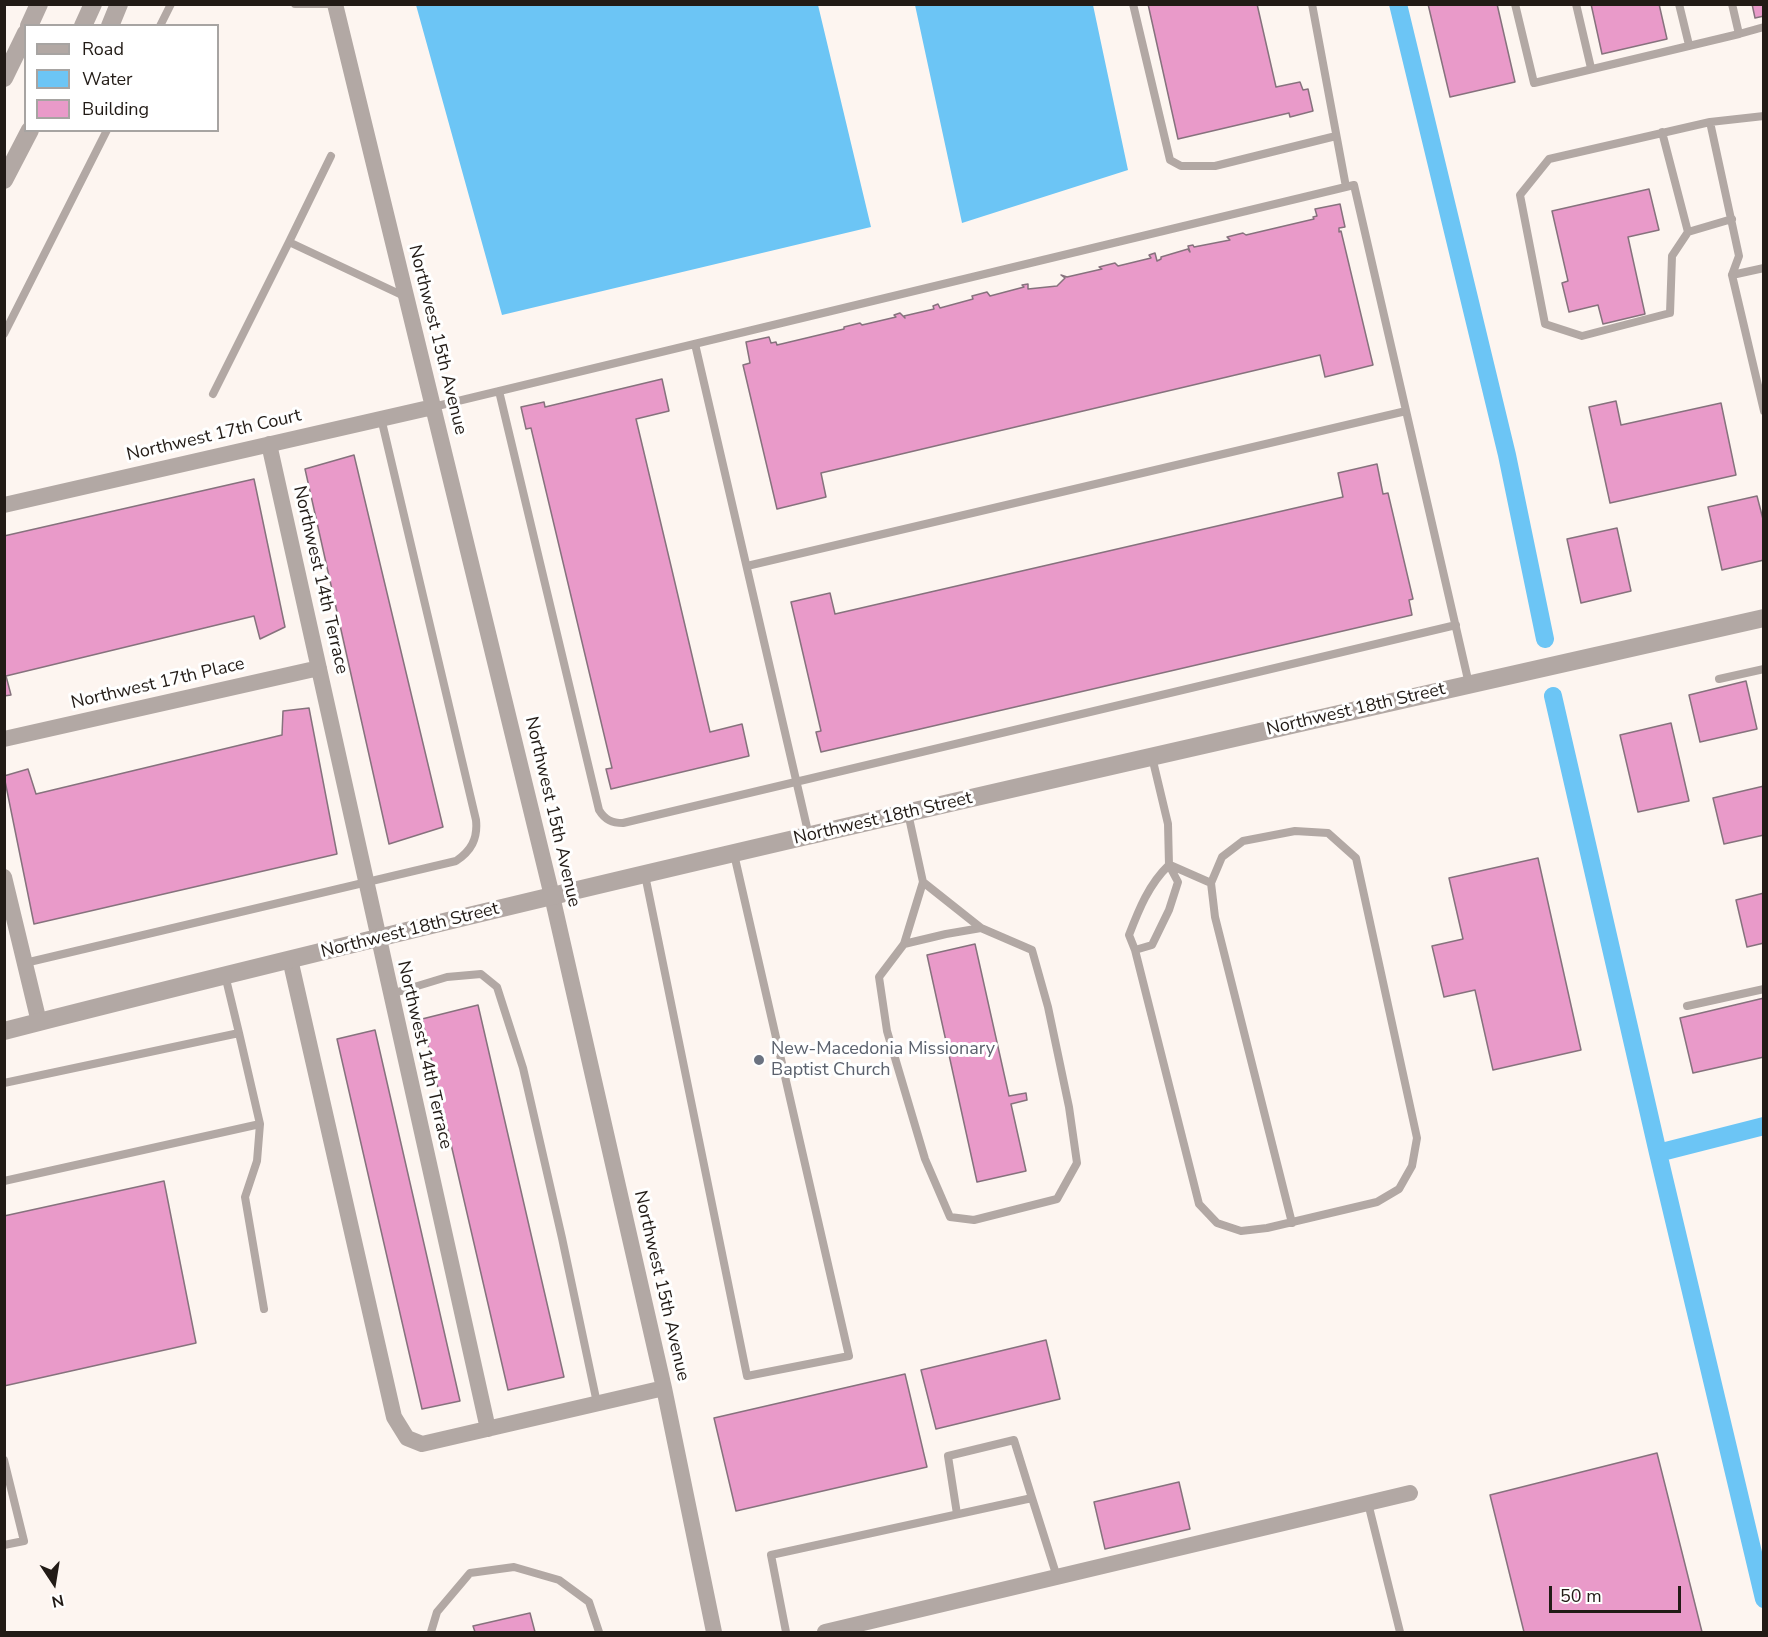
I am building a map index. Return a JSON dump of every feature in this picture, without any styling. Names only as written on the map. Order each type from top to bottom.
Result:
[{"type":"street","points":[[30,24],[39,4]]},
{"type":"street","points":[[84,24],[93,4]]},
{"type":"street","points":[[111,24],[119,4]]},
{"type":"street","name":"Northwest 15th Avenue","points":[[334,4],[552,896],[664,1388],[714,1632]]},
{"type":"street","points":[[4,78],[24,37]]},
{"type":"street","points":[[4,180],[29,132]]},
{"type":"street","name":"Northwest 17th Court","points":[[4,505],[433,407]]},
{"type":"street","name":"Northwest 14th Terrace","points":[[268,444],[488,1429]]},
{"type":"street","name":"Northwest 18th Street","points":[[4,1031],[552,896],[1764,618]]},
{"type":"street","name":"Northwest 17th Place","points":[[4,738],[319,668]]},
{"type":"street","points":[[4,877],[39,1022]]},
{"type":"street","points":[[290,959],[394,1418],[407,1438],[422,1444],[664,1388]]},
{"type":"street","points":[[825,1632],[1410,1493]]},
{"type":"lane","points":[[161,24],[171,4]]},
{"type":"lane","points":[[295,4],[334,4]]},
{"type":"lane","points":[[1133,4],[1170,160],[1181,166],[1215,166],[1336,135]]},
{"type":"lane","points":[[1312,4],[1346,187]]},
{"type":"lane","points":[[1515,4],[1534,83],[1764,27]]},
{"type":"lane","points":[[1576,4],[1591,68]]},
{"type":"lane","points":[[1679,4],[1689,45]]},
{"type":"lane","points":[[1732,4],[1739,34]]},
{"type":"lane","points":[[1732,219],[1688,232],[1672,256],[1670,313],[1582,336],[1545,324],[1520,195],[1549,159],[1710,122],[1764,116]]},
{"type":"lane","points":[[1710,122],[1739,256],[1732,275],[1764,411]]},
{"type":"lane","points":[[4,334],[106,132]]},
{"type":"lane","points":[[1662,132],[1688,232]]},
{"type":"lane","points":[[213,394],[331,156]]},
{"type":"lane","points":[[433,407],[1354,185],[1470,684]]},
{"type":"lane","points":[[289,242],[407,298]]},
{"type":"lane","points":[[1732,275],[1764,268]]},
{"type":"lane","points":[[695,344],[809,836]]},
{"type":"lane","points":[[499,390],[601,814],[613,823],[623,824],[1456,625]]},
{"type":"lane","points":[[747,566],[1406,411]]},
{"type":"lane","points":[[25,963],[456,861],[468,851],[477,831],[381,418]]},
{"type":"lane","points":[[1719,679],[1764,669]]},
{"type":"lane","points":[[1135,950],[1152,945],[1169,910],[1179,882],[1169,865],[1168,824],[1152,757]]},
{"type":"lane","points":[[908,813],[923,882],[904,944],[879,977],[886,1031],[925,1159],[950,1217],[974,1220],[1057,1199],[1077,1163],[1067,1096],[1032,950],[981,928],[923,882]]},
{"type":"lane","points":[[1169,865],[1157,876],[1129,935],[1135,950],[1199,1204],[1217,1223],[1241,1231],[1267,1228],[1377,1203],[1399,1189],[1412,1166],[1417,1138],[1356,858],[1328,833],[1295,831],[1243,841],[1222,857],[1211,883],[1215,917],[1292,1222]]},
{"type":"lane","points":[[645,875],[747,1376],[849,1356],[734,854]]},
{"type":"lane","points":[[1169,865],[1211,883]]},
{"type":"lane","points":[[904,944],[981,928]]},
{"type":"lane","points":[[391,994],[447,977],[481,974],[497,987],[523,1068],[597,1403]]},
{"type":"lane","points":[[225,975],[260,1124],[257,1161],[245,1197],[264,1309]]},
{"type":"lane","points":[[1687,1006],[1764,989]]},
{"type":"lane","points":[[4,1083],[239,1033]]},
{"type":"lane","points":[[4,1181],[260,1124]]},
{"type":"lane","points":[[957,1514],[948,1456],[1014,1440],[1057,1577]]},
{"type":"lane","points":[[4,1460],[24,1541],[4,1545]]},
{"type":"lane","points":[[786,1632],[771,1554],[1032,1498]]},
{"type":"lane","points":[[1368,1503],[1400,1632]]},
{"type":"lane","points":[[431,1632],[437,1612],[470,1573],[514,1568],[559,1580],[589,1602],[599,1632]]},
{"type":"water","points":[[416,5],[818,5],[871,227],[502,315]]},
{"type":"water","points":[[915,5],[1093,5],[1128,170],[962,223]]},
{"type":"building","points":[[1148,4],[1257,4],[1276,87],[1300,82],[1303,90],[1308,89],[1313,111],[1290,117],[1289,113],[1178,139]]},
{"type":"building","points":[[1428,4],[1497,4],[1515,82],[1450,97]]},
{"type":"building","points":[[1591,4],[1659,4],[1667,39],[1602,54]]},
{"type":"building","points":[[1752,4],[1764,4],[1764,16],[1755,18]]},
{"type":"building","points":[[1649,189],[1659,230],[1628,237],[1645,314],[1603,324],[1598,305],[1569,312],[1562,283],[1568,281],[1552,211]]},
{"type":"building","points":[[1340,204],[1345,227],[1339,228],[1339,232],[1341,231],[1373,365],[1325,377],[1320,355],[821,473],[826,497],[777,509],[743,365],[750,363],[746,342],[769,337],[771,343],[776,342],[777,345],[860,323],[862,325],[896,317],[894,315],[900,313],[905,318],[904,316],[934,309],[933,306],[938,304],[940,308],[973,299],[972,296],[987,292],[990,296],[1028,284],[1028,289],[1057,286],[1065,278],[1061,275],[1067,277],[1102,269],[1099,267],[1115,263],[1118,266],[1151,258],[1149,255],[1155,253],[1157,261],[1161,257],[1188,249],[1190,252],[1188,246],[1193,245],[1194,247],[1230,240],[1227,237],[1243,233],[1246,235],[1314,219],[1313,217],[1317,216],[1315,209]]},
{"type":"building","points":[[662,379],[669,411],[636,419],[710,732],[742,724],[749,756],[611,789],[606,769],[612,768],[531,428],[526,429],[521,407],[544,402],[545,407]]},
{"type":"building","points":[[1616,401],[1621,425],[1721,403],[1736,475],[1610,503],[1589,407]]},
{"type":"building","points":[[354,455],[443,827],[389,844],[305,469]]},
{"type":"building","points":[[1377,464],[1383,494],[1388,493],[1413,599],[1409,600],[1412,615],[821,752],[816,732],[821,731],[791,602],[830,593],[835,614],[1343,497],[1338,473]]},
{"type":"building","points":[[254,479],[285,627],[260,639],[254,616],[6,676],[11,695],[4,696],[4,536]]},
{"type":"building","points":[[1757,496],[1764,523],[1764,560],[1722,570],[1708,507]]},
{"type":"building","points":[[1617,528],[1631,591],[1581,603],[1567,539]]},
{"type":"building","points":[[1746,681],[1757,729],[1700,742],[1689,695]]},
{"type":"building","points":[[309,708],[337,854],[34,924],[4,776],[28,769],[36,794],[282,735],[283,711]]},
{"type":"building","points":[[1671,723],[1689,801],[1638,812],[1620,735]]},
{"type":"building","points":[[1764,786],[1764,835],[1724,844],[1713,798]]},
{"type":"building","points":[[1538,858],[1581,1050],[1493,1070],[1475,990],[1444,997],[1432,946],[1463,939],[1449,878]]},
{"type":"building","points":[[1764,893],[1764,943],[1747,947],[1736,900]]},
{"type":"building","points":[[975,944],[1009,1096],[1026,1093],[1027,1100],[1011,1104],[1026,1171],[977,1182],[927,955]]},
{"type":"building","points":[[1764,998],[1764,1057],[1693,1073],[1680,1018]]},
{"type":"building","points":[[478,1005],[564,1377],[508,1390],[422,1019]]},
{"type":"building","points":[[375,1030],[460,1401],[422,1409],[337,1039]]},
{"type":"building","points":[[164,1181],[196,1343],[4,1386],[4,1216]]},
{"type":"building","points":[[1046,1340],[1060,1399],[936,1429],[921,1370]]},
{"type":"building","points":[[905,1374],[927,1467],[736,1511],[714,1418]]},
{"type":"building","points":[[1657,1453],[1702,1632],[1524,1632],[1490,1495]]},
{"type":"building","points":[[1179,1482],[1190,1529],[1105,1549],[1094,1502]]},
{"type":"building","points":[[530,1613],[535,1632],[475,1632],[473,1626]]},
{"type":"waterway","points":[[1398,4],[1507,455],[1545,639]]},
{"type":"waterway","points":[[1553,696],[1764,1599]]},
{"type":"waterway","points":[[1658,1153],[1764,1126]]},
{"type":"place","name":"New-Macedonia Missionary Baptist Church","points":[[759,1060]]}]
